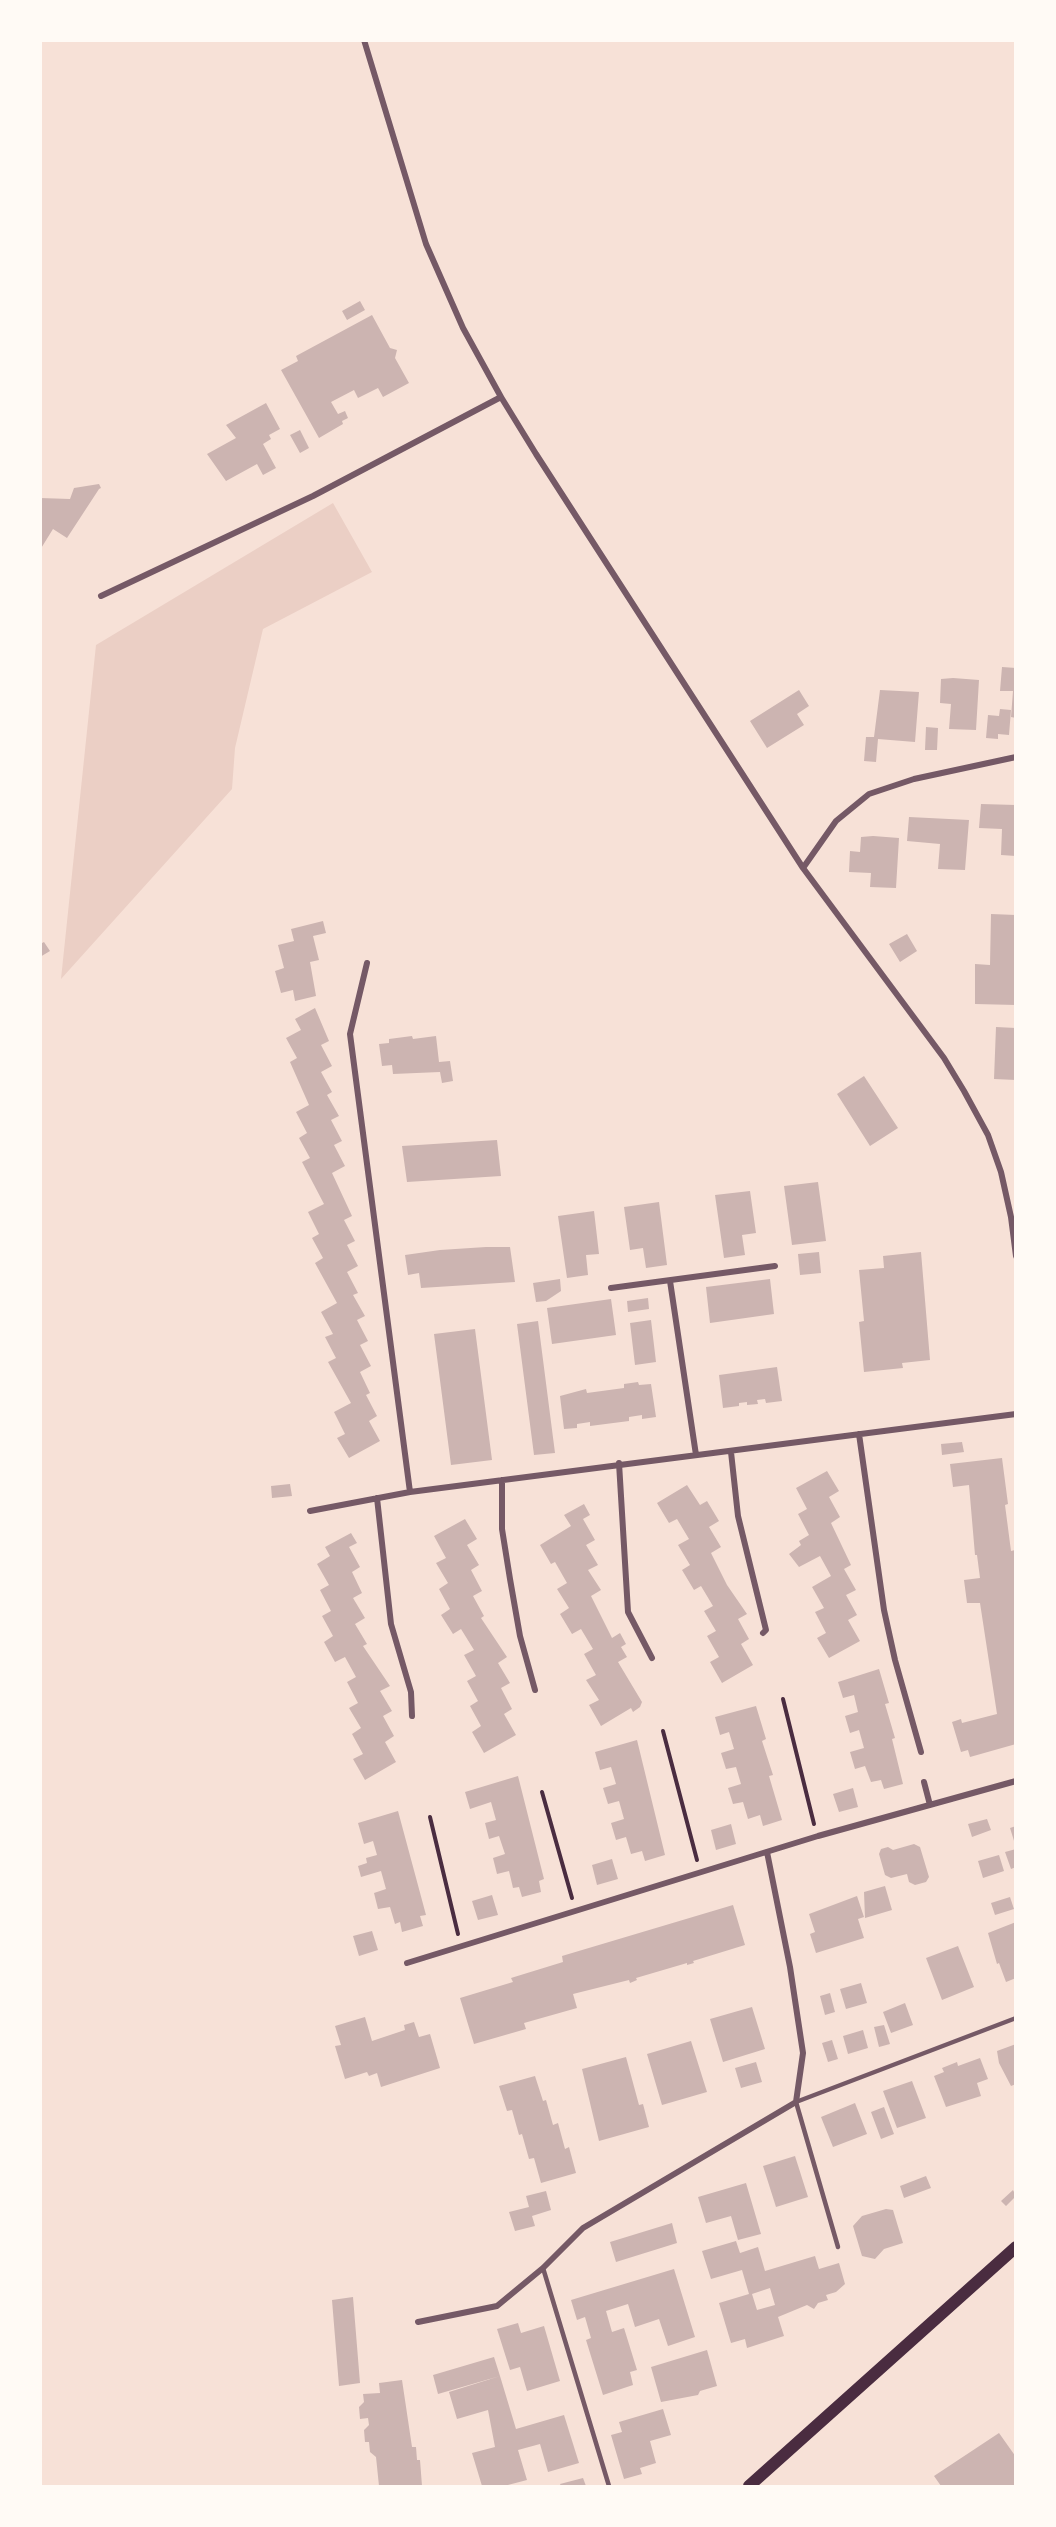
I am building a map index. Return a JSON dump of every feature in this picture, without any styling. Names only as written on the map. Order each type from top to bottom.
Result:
[{"type":"main road","points":[[749,2487],[1016,2247]]},
{"type":"street","points":[[364,40],[426,244],[463,328],[501,397],[803,868],[944,1058],[964,1090],[988,1135],[1001,1172],[1011,1217],[1016,1256]]},
{"type":"street","points":[[101,596],[313,496],[501,397]]},
{"type":"street","points":[[803,868],[836,821],[869,794],[914,779],[1016,757]]},
{"type":"street","points":[[368,963],[350,1034],[410,1492]]},
{"type":"street","points":[[611,1288],[775,1266]]},
{"type":"street","points":[[670,1281],[696,1455]]},
{"type":"street","points":[[310,1511],[410,1492],[619,1463],[730,1452],[1016,1414]]},
{"type":"street","points":[[859,1434],[884,1610],[895,1660],[921,1752]]},
{"type":"street","points":[[730,1452],[738,1516],[766,1630],[763,1633]]},
{"type":"street","points":[[619,1463],[628,1612],[652,1658]]},
{"type":"street","points":[[502,1480],[502,1529],[520,1636],[535,1690]]},
{"type":"street","points":[[377,1498],[391,1623],[411,1692],[412,1716]]},
{"type":"street","points":[[407,1963],[818,1836],[1016,1781]]},
{"type":"street","points":[[924,1782],[930,1805]]},
{"type":"street","points":[[418,2322],[497,2306],[543,2268],[583,2228],[796,2102],[802,2053],[790,1967],[767,1852]]},
{"type":"lane","points":[[838,2247],[796,2102],[1016,2018]]},
{"type":"lane","points":[[543,2268],[609,2487]]},
{"type":"path","points":[[783,1699],[818,1836]]},
{"type":"path","points":[[663,1731],[701,1872]]},
{"type":"path","points":[[542,1792],[575,1910]]},
{"type":"path","points":[[430,1817],[461,1946]]},
{"type":"shaded area","points":[[333,503],[372,572],[263,629],[235,748],[232,789],[61,979],[96,645]]},
{"type":"building","points":[[360,301],[365,310],[347,320],[342,311]]},
{"type":"building","points":[[372,315],[390,348],[397,350],[395,358],[409,383],[383,397],[378,388],[358,398],[354,390],[331,402],[338,414],[345,411],[348,418],[342,421],[343,424],[319,438],[281,370],[298,361],[296,356]]},
{"type":"building","points":[[266,403],[280,429],[269,435],[271,439],[263,444],[276,468],[263,475],[257,464],[226,481],[207,454],[236,438],[226,425]]},
{"type":"building","points":[[300,430],[309,448],[300,453],[290,435]]},
{"type":"building","points":[[99,484],[101,488],[67,538],[53,529],[40,550],[40,498],[70,499],[74,488]]},
{"type":"building","points":[[1002,667],[1016,668],[1016,718],[1011,717],[1013,691],[1000,691]]},
{"type":"building","points":[[941,679],[979,680],[976,730],[949,729],[951,704],[940,703]]},
{"type":"building","points":[[799,690],[809,706],[797,714],[804,725],[767,748],[750,721]]},
{"type":"building","points":[[880,690],[919,692],[915,742],[878,739],[876,762],[864,761],[866,737],[874,737]]},
{"type":"building","points":[[1000,709],[1011,710],[1009,735],[998,734],[998,739],[986,738],[988,715],[999,716]]},
{"type":"building","points":[[926,727],[938,728],[937,750],[925,750]]},
{"type":"building","points":[[981,804],[1016,805],[1016,856],[1001,855],[1002,829],[979,828]]},
{"type":"building","points":[[909,817],[969,820],[965,870],[938,869],[940,844],[907,841]]},
{"type":"building","points":[[861,837],[899,838],[896,888],[870,887],[871,873],[849,872],[850,851],[860,852]]},
{"type":"building","points":[[991,914],[1016,915],[1016,1005],[975,1004],[975,964],[990,965]]},
{"type":"building","points":[[323,921],[326,933],[313,936],[319,960],[310,962],[316,996],[295,1001],[293,990],[281,993],[275,971],[284,968],[278,945],[294,941],[291,929]]},
{"type":"building","points":[[907,934],[917,951],[900,962],[889,944]]},
{"type":"building","points":[[44,942],[50,951],[40,957],[40,944]]},
{"type":"building","points":[[315,1008],[329,1041],[321,1045],[332,1066],[321,1072],[332,1092],[327,1095],[339,1116],[331,1120],[342,1141],[334,1145],[345,1166],[332,1173],[352,1216],[344,1220],[355,1241],[347,1245],[358,1266],[347,1272],[358,1293],[353,1295],[365,1316],[357,1320],[368,1341],[360,1345],[371,1366],[360,1372],[370,1393],[366,1395],[377,1416],[369,1421],[380,1441],[349,1458],[337,1438],[345,1434],[334,1412],[351,1403],[328,1362],[336,1358],[325,1337],[333,1334],[321,1312],[337,1303],[315,1263],[323,1258],[312,1238],[319,1234],[308,1212],[324,1204],[302,1162],[310,1158],[299,1138],[307,1133],[296,1112],[309,1105],[290,1062],[297,1058],[286,1038],[301,1030],[295,1019]]},
{"type":"building","points":[[996,1027],[1016,1028],[1016,1080],[994,1079]]},
{"type":"building","points":[[412,1036],[413,1039],[436,1036],[439,1062],[450,1061],[453,1081],[442,1083],[440,1072],[393,1074],[392,1065],[382,1066],[379,1044],[389,1043],[389,1039]]},
{"type":"building","points":[[864,1076],[898,1128],[870,1146],[837,1094]]},
{"type":"building","points":[[497,1140],[501,1176],[407,1182],[402,1146]]},
{"type":"building","points":[[818,1182],[826,1241],[792,1245],[784,1186]]},
{"type":"building","points":[[750,1191],[756,1233],[742,1235],[745,1255],[724,1258],[715,1195]]},
{"type":"building","points":[[659,1202],[667,1265],[646,1268],[643,1248],[630,1250],[624,1207]]},
{"type":"building","points":[[594,1211],[599,1254],[586,1255],[588,1275],[567,1278],[558,1216]]},
{"type":"building","points":[[486,1247],[510,1247],[515,1282],[421,1288],[419,1273],[408,1275],[405,1255]]},
{"type":"building","points":[[819,1252],[821,1273],[800,1275],[798,1254]]},
{"type":"building","points":[[921,1252],[930,1360],[902,1363],[903,1368],[864,1372],[859,1322],[864,1321],[859,1270],[884,1268],[883,1256]]},
{"type":"building","points":[[560,1279],[561,1291],[546,1301],[536,1302],[533,1283]]},
{"type":"building","points":[[770,1279],[774,1314],[710,1323],[706,1287]]},
{"type":"building","points":[[648,1298],[649,1309],[628,1312],[627,1301]]},
{"type":"building","points":[[611,1299],[616,1335],[552,1344],[547,1308]]},
{"type":"building","points":[[651,1320],[656,1362],[635,1365],[630,1323]]},
{"type":"building","points":[[538,1321],[555,1453],[534,1455],[517,1324]]},
{"type":"building","points":[[475,1329],[492,1460],[451,1465],[434,1334]]},
{"type":"building","points":[[777,1367],[782,1401],[766,1403],[765,1399],[757,1400],[758,1404],[747,1405],[747,1402],[739,1403],[739,1406],[723,1408],[719,1375]]},
{"type":"building","points":[[638,1382],[639,1385],[651,1384],[656,1417],[642,1419],[642,1415],[629,1417],[629,1421],[590,1426],[590,1422],[577,1424],[577,1428],[564,1429],[560,1396],[586,1389],[587,1393],[624,1388],[624,1384]]},
{"type":"building","points":[[962,1442],[964,1452],[942,1455],[941,1444]]},
{"type":"building","points":[[1002,1458],[1011,1551],[1015,1550],[1016,1555],[1016,1744],[970,1757],[968,1750],[961,1752],[952,1722],[961,1719],[962,1723],[997,1714],[980,1603],[967,1603],[964,1580],[980,1578],[977,1555],[975,1555],[969,1485],[953,1487],[950,1464]]},
{"type":"building","points":[[827,1471],[839,1491],[829,1497],[840,1517],[831,1523],[851,1565],[844,1569],[856,1590],[846,1595],[857,1615],[848,1620],[860,1641],[829,1658],[817,1638],[826,1633],[815,1612],[824,1608],[812,1587],[831,1576],[820,1556],[799,1567],[789,1554],[801,1545],[799,1541],[809,1535],[798,1514],[807,1509],[796,1488]]},
{"type":"building","points":[[290,1484],[292,1496],[272,1498],[271,1486]]},
{"type":"building","points":[[687,1485],[700,1505],[707,1501],[719,1521],[709,1527],[721,1547],[711,1553],[727,1585],[747,1614],[738,1619],[749,1639],[741,1644],[753,1665],[722,1683],[710,1662],[719,1657],[707,1636],[716,1631],[704,1611],[713,1606],[701,1586],[694,1590],[682,1570],[690,1565],[678,1545],[689,1539],[677,1519],[669,1523],[657,1503]]},
{"type":"building","points":[[584,1504],[590,1515],[583,1519],[595,1540],[586,1545],[598,1565],[588,1570],[601,1590],[591,1596],[612,1638],[620,1633],[626,1644],[621,1647],[627,1657],[618,1662],[642,1702],[640,1707],[633,1712],[631,1708],[601,1726],[589,1705],[599,1700],[586,1680],[596,1675],[584,1654],[593,1649],[581,1629],[572,1634],[560,1614],[569,1608],[557,1589],[567,1583],[555,1562],[551,1564],[540,1545],[571,1526],[564,1515]]},
{"type":"building","points":[[465,1519],[477,1539],[467,1545],[479,1565],[471,1570],[482,1591],[473,1596],[484,1616],[481,1618],[507,1657],[498,1663],[510,1683],[501,1688],[512,1709],[504,1714],[516,1735],[484,1753],[472,1732],[481,1726],[470,1706],[478,1701],[467,1681],[476,1676],[464,1655],[474,1650],[461,1629],[453,1634],[441,1615],[450,1609],[439,1589],[448,1583],[436,1563],[446,1558],[434,1536]]},
{"type":"building","points":[[351,1533],[357,1543],[349,1547],[360,1567],[352,1572],[362,1593],[353,1598],[365,1618],[355,1624],[367,1644],[363,1646],[390,1686],[380,1691],[392,1711],[383,1716],[394,1736],[385,1742],[396,1762],[365,1780],[353,1759],[363,1754],[352,1734],[361,1728],[349,1708],[358,1703],[347,1682],[356,1677],[345,1657],[335,1662],[324,1642],[333,1636],[322,1616],[331,1611],[320,1590],[329,1585],[317,1564],[330,1556],[325,1547]]},
{"type":"building","points":[[879,1669],[889,1703],[885,1704],[895,1738],[892,1739],[903,1784],[884,1789],[881,1780],[871,1782],[865,1766],[855,1769],[850,1752],[864,1748],[859,1730],[850,1733],[845,1716],[858,1712],[854,1695],[843,1698],[838,1682]]},
{"type":"building","points":[[756,1706],[766,1739],[762,1741],[773,1775],[769,1776],[782,1820],[763,1826],[760,1815],[748,1819],[743,1802],[733,1804],[728,1788],[741,1784],[736,1767],[726,1769],[721,1753],[734,1749],[729,1732],[720,1735],[715,1717]]},
{"type":"building","points":[[637,1740],[665,1855],[645,1861],[642,1851],[631,1854],[626,1837],[616,1840],[611,1823],[624,1819],[619,1801],[608,1804],[603,1788],[616,1784],[611,1767],[600,1770],[595,1752]]},
{"type":"building","points":[[518,1776],[544,1879],[539,1881],[541,1892],[522,1897],[519,1887],[513,1888],[509,1871],[497,1874],[493,1858],[505,1854],[499,1836],[489,1839],[485,1823],[496,1820],[491,1802],[470,1809],[465,1792]]},
{"type":"building","points":[[853,1788],[858,1807],[839,1812],[833,1794]]},
{"type":"building","points":[[398,1811],[426,1915],[420,1916],[423,1926],[402,1932],[400,1922],[395,1924],[390,1907],[378,1909],[374,1893],[386,1889],[381,1871],[361,1877],[358,1866],[367,1863],[366,1858],[377,1855],[373,1841],[364,1844],[358,1823]]},
{"type":"building","points":[[987,1819],[991,1830],[972,1837],[968,1824]]},
{"type":"building","points":[[731,1824],[736,1844],[716,1850],[711,1830]]},
{"type":"building","points":[[1016,1826],[1016,1844],[1015,1844],[1010,1828]]},
{"type":"building","points":[[914,1844],[920,1847],[929,1877],[926,1882],[915,1885],[909,1882],[907,1874],[891,1878],[885,1875],[879,1854],[881,1849],[888,1847],[893,1850]]},
{"type":"building","points":[[1016,1849],[1016,1867],[1011,1869],[1005,1852]]},
{"type":"building","points":[[999,1855],[1004,1871],[983,1878],[978,1861]]},
{"type":"building","points":[[612,1859],[618,1879],[597,1885],[592,1865]]},
{"type":"building","points":[[885,1886],[892,1910],[865,1918],[864,1892]]},
{"type":"building","points":[[492,1895],[498,1915],[478,1920],[472,1901]]},
{"type":"building","points":[[857,1896],[864,1917],[858,1919],[864,1938],[816,1953],[810,1934],[815,1932],[809,1914]]},
{"type":"building","points":[[1010,1897],[1014,1909],[995,1915],[991,1903]]},
{"type":"building","points":[[733,1905],[745,1945],[693,1961],[694,1963],[636,1978],[637,1980],[630,1983],[629,1980],[573,1994],[577,2008],[524,2023],[526,2029],[474,2044],[460,1998],[513,1982],[511,1978],[563,1962],[562,1956]]},
{"type":"building","points":[[1016,1922],[1016,1978],[1006,1982],[999,1963],[997,1964],[988,1933]]},
{"type":"building","points":[[372,1931],[378,1950],[359,1956],[353,1936]]},
{"type":"building","points":[[958,1946],[974,1987],[942,2000],[926,1958]]},
{"type":"building","points":[[861,1983],[867,2003],[846,2009],[840,1989]]},
{"type":"building","points":[[830,1993],[835,2012],[825,2015],[820,1996]]},
{"type":"building","points":[[905,2003],[913,2025],[891,2033],[883,2012]]},
{"type":"building","points":[[752,2007],[765,2049],[723,2062],[710,2019]]},
{"type":"building","points":[[365,2017],[372,2041],[405,2030],[404,2025],[414,2022],[419,2037],[430,2034],[440,2068],[381,2087],[377,2073],[369,2076],[367,2072],[345,2079],[335,2046],[341,2045],[335,2026]]},
{"type":"building","points":[[884,2025],[890,2044],[879,2047],[874,2027]]},
{"type":"building","points":[[863,2030],[868,2048],[848,2054],[843,2036]]},
{"type":"building","points":[[832,2040],[838,2059],[828,2062],[822,2043]]},
{"type":"building","points":[[691,2041],[707,2092],[662,2105],[647,2054]]},
{"type":"building","points":[[1016,2044],[1016,2084],[1011,2086],[999,2063],[997,2051]]},
{"type":"building","points":[[626,2057],[639,2105],[643,2104],[649,2127],[599,2141],[582,2069]]},
{"type":"building","points":[[980,2058],[988,2079],[977,2083],[981,2096],[946,2107],[934,2076],[944,2072],[942,2068],[957,2062],[958,2066]]},
{"type":"building","points":[[756,2062],[762,2082],[741,2088],[735,2068]]},
{"type":"building","points":[[535,2076],[543,2101],[546,2100],[553,2125],[558,2123],[565,2149],[569,2147],[576,2173],[541,2183],[534,2158],[529,2159],[522,2134],[519,2135],[512,2110],[507,2111],[499,2086]]},
{"type":"building","points":[[912,2081],[926,2118],[897,2128],[883,2091]]},
{"type":"building","points":[[855,2103],[867,2134],[833,2147],[821,2117]]},
{"type":"building","points":[[884,2107],[894,2134],[881,2139],[871,2112]]},
{"type":"building","points":[[795,2156],[808,2197],[776,2207],[763,2166]]},
{"type":"building","points":[[926,2176],[931,2188],[904,2198],[900,2186]]},
{"type":"building","points":[[746,2183],[761,2234],[738,2240],[731,2216],[706,2223],[698,2197]]},
{"type":"building","points":[[1013,2190],[1016,2196],[1006,2206],[1001,2201]]},
{"type":"building","points":[[546,2191],[551,2210],[532,2216],[535,2226],[515,2231],[509,2212],[529,2207],[526,2196]]},
{"type":"building","points":[[886,2209],[893,2210],[903,2243],[884,2249],[875,2259],[862,2256],[853,2226],[862,2216]]},
{"type":"building","points":[[672,2223],[677,2243],[616,2262],[610,2242]]},
{"type":"building","points":[[736,2241],[740,2253],[758,2247],[765,2271],[815,2256],[819,2269],[839,2263],[845,2284],[836,2292],[826,2295],[828,2300],[818,2303],[814,2309],[807,2305],[778,2317],[784,2336],[747,2348],[745,2339],[731,2343],[719,2303],[749,2294],[742,2270],[711,2279],[702,2251]],"holes":[[[770,2288],[775,2305],[757,2310],[752,2294]]]},
{"type":"building","points":[[674,2269],[695,2337],[668,2346],[659,2319],[635,2327],[628,2304],[606,2311],[612,2332],[624,2328],[637,2370],[630,2372],[633,2385],[603,2395],[586,2340],[591,2338],[585,2317],[577,2320],[571,2300]]},
{"type":"building","points":[[353,2297],[360,2383],[339,2386],[332,2300]]},
{"type":"building","points":[[518,2323],[521,2333],[544,2326],[560,2381],[527,2391],[520,2367],[510,2370],[497,2329]]},
{"type":"building","points":[[707,2350],[717,2386],[700,2391],[698,2395],[661,2402],[651,2367]]},
{"type":"building","points":[[494,2357],[500,2376],[438,2394],[433,2375]]},
{"type":"building","points":[[500,2376],[516,2429],[564,2415],[579,2463],[548,2472],[540,2444],[518,2450],[527,2480],[504,2486],[482,2486],[472,2453],[495,2447],[488,2410],[457,2419],[449,2392]]},
{"type":"building","points":[[402,2380],[412,2447],[416,2447],[417,2460],[420,2460],[422,2486],[379,2486],[376,2457],[370,2452],[369,2442],[365,2442],[364,2430],[369,2425],[368,2418],[360,2419],[359,2407],[364,2402],[363,2394],[380,2393],[379,2383]]},
{"type":"building","points":[[663,2409],[671,2435],[650,2441],[656,2463],[640,2468],[642,2474],[624,2479],[611,2435],[622,2432],[619,2422]]},
{"type":"building","points":[[999,2433],[1016,2457],[1016,2486],[941,2486],[934,2476]]},
{"type":"building","points":[[583,2478],[586,2486],[561,2486],[560,2484]]}]
